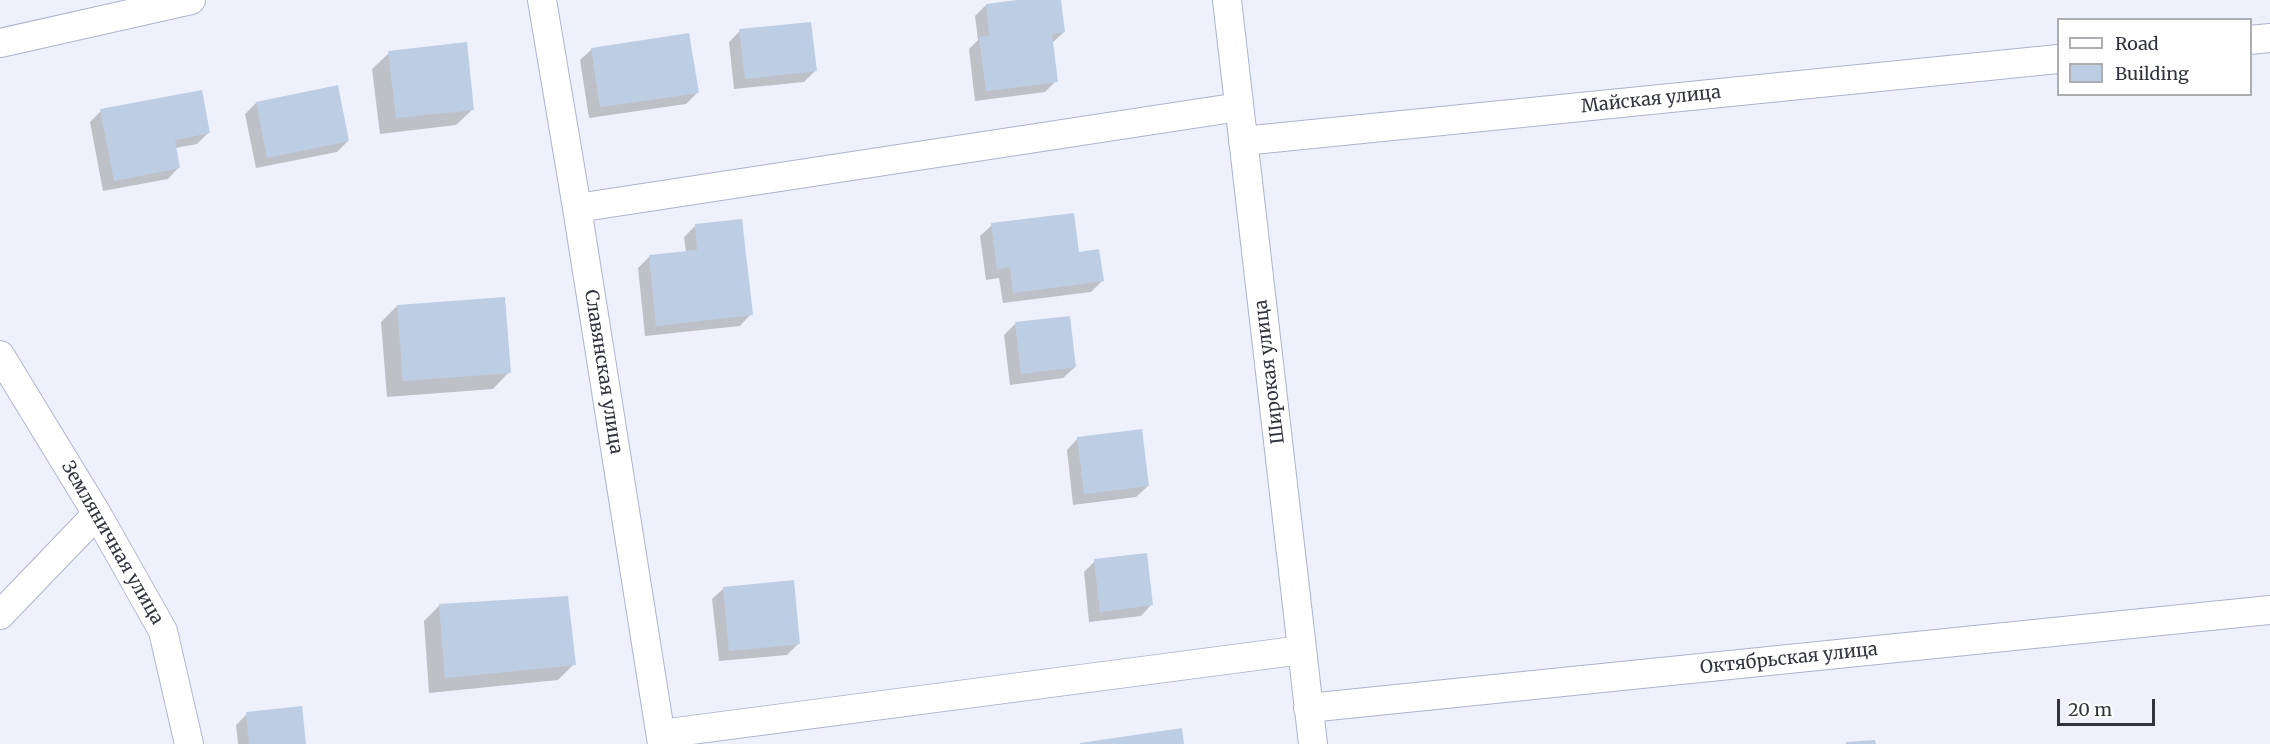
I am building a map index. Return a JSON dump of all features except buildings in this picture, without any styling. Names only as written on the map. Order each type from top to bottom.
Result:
[{"type":"street","points":[[0,43],[191,0]]},
{"type":"street","name":"Славянская улица","points":[[542,0],[661,739]]},
{"type":"street","name":"Широкая улица","points":[[1227,0],[1313,744]]},
{"type":"street","points":[[2252,40],[2270,38]]},
{"type":"street","name":"Майская улица","points":[[1243,141],[2057,60]]},
{"type":"street","points":[[577,208],[1239,107]]},
{"type":"street","name":"Земляничная улица","points":[[0,355],[97,514],[163,631],[189,744]]},
{"type":"street","points":[[0,615],[97,514]]},
{"type":"street","name":"Октябрьская улица","points":[[1308,708],[2270,610]]},
{"type":"street","points":[[661,739],[1302,650]]}]
